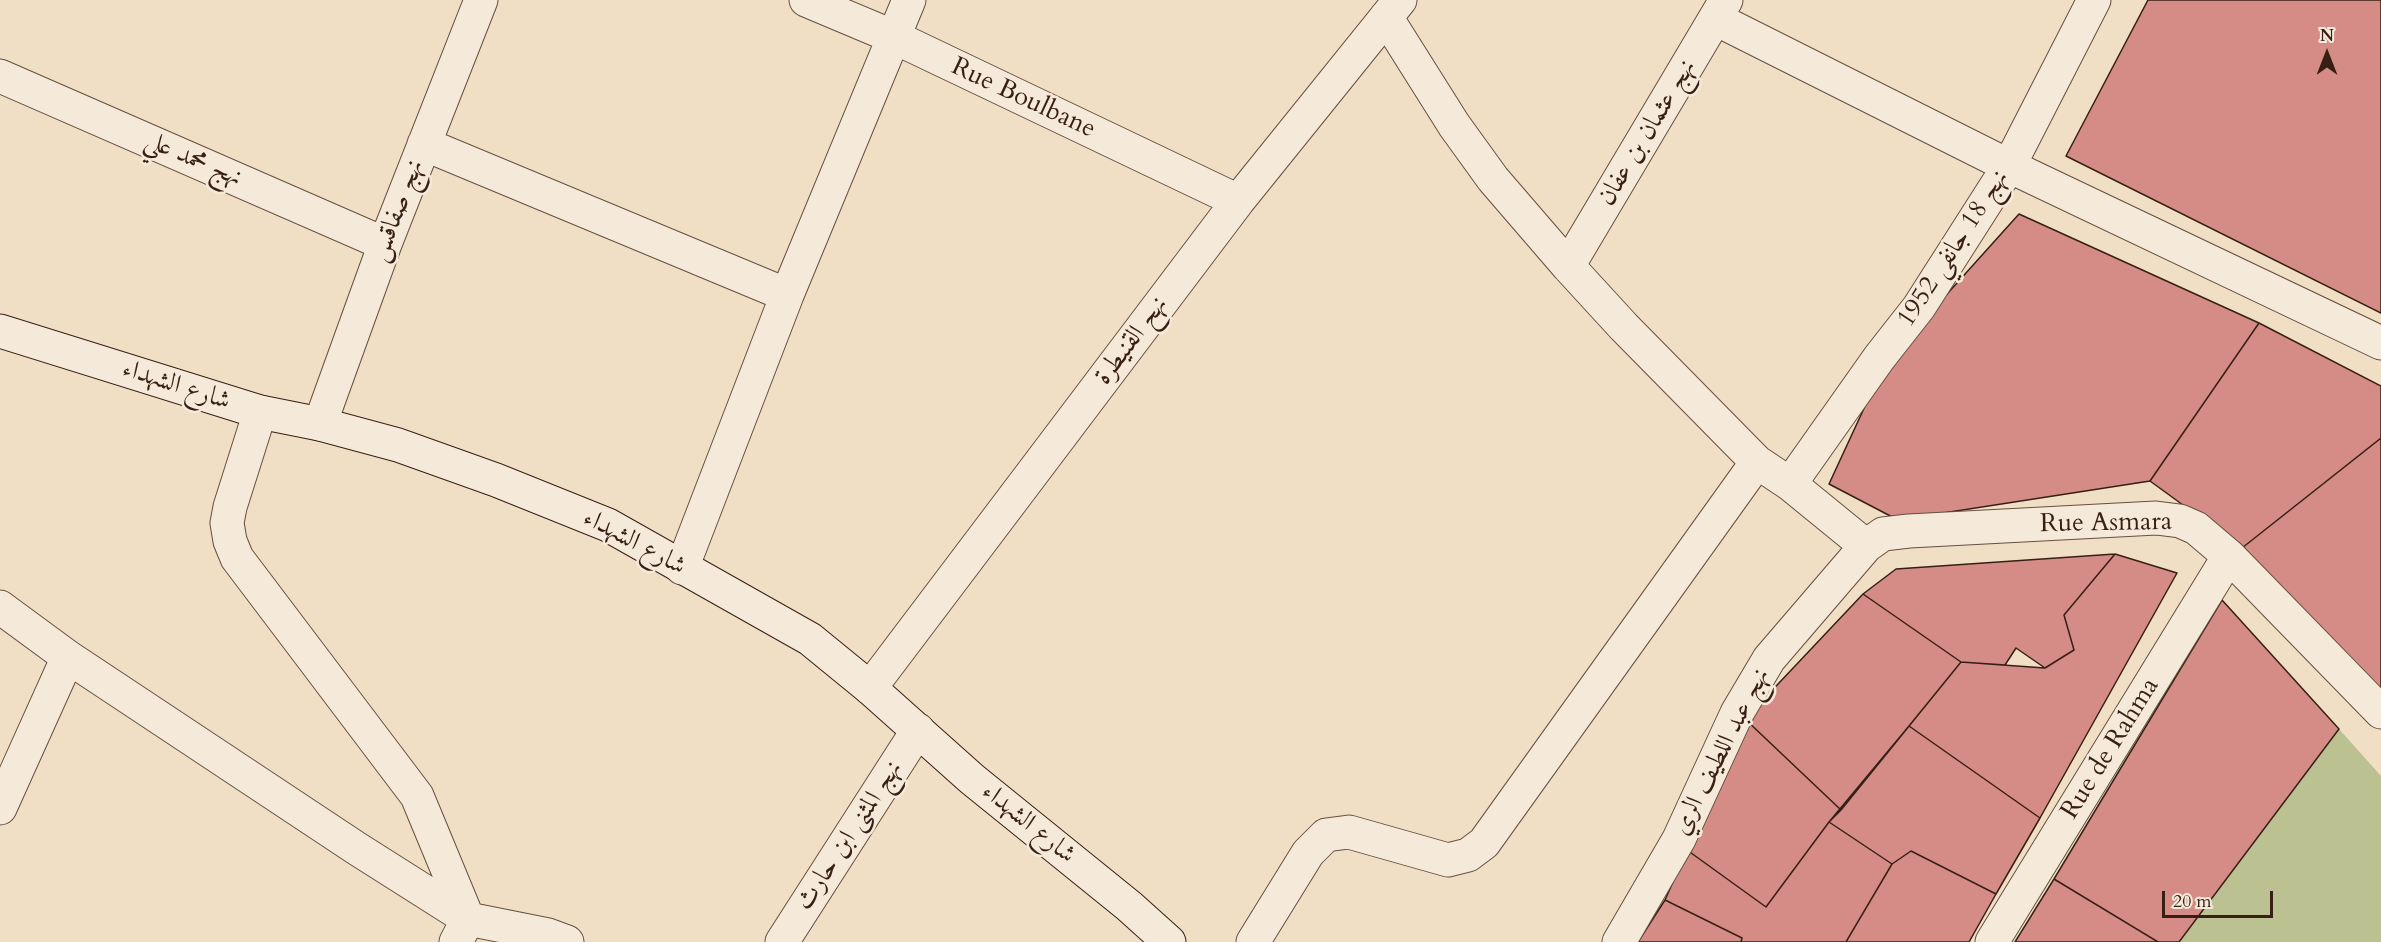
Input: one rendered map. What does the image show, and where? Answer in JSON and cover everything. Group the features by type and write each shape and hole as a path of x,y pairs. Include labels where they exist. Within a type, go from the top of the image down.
{"street":[{"name":"نهج صفاقس","path":"320,424 385,243 481,0"},
{"name":"Rue Boulbane","path":"806,0 894,37 1238,201"},
{"path":"682,568 787,295 909,0"},
{"name":"نهج 18 جانفي 1952","path":"1790,484 1879,358 1919,307 2009,166 2094,0"},
{"path":"1393,8 1454,125 1493,179 1568,266 1624,327 1757,462 1790,484 1866,546"},
{"name":"نهح القنيطرة","path":"870,688 1238,201 1393,8"},
{"path":"1721,10 2009,166 2381,343"},
{"name":"نهج عثمان بن عفان","path":"1568,266 1721,10"},
{"name":"نهج محمد علي","path":"0,76 385,243"},
{"path":"424,144 787,295"},
{"name":"شارع الشهداء","path":"0,332 260,412 320,424 398,445 496,480 608,525 810,639 870,688 972,779 1129,906 1169,942"},
{"path":"260,412 230,507 228,523 230,541 237,558 417,796 462,931"},
{"path":"1252,942 1308,853 1326,835 1349,832 1448,860 1468,855 1484,843 1757,462"},
{"name":"Rue Asmara","path":"1866,546 1883,534 1909,531 2156,518 2180,521 2196,528 2229,556 2381,712"},
{"name":"نهج عبد اللطيف الري","path":"1619,942 1679,839 1737,713 1763,668 1866,546"},
{"name":"Rue de Rahma","path":"1992,942 2229,556"},
{"path":"0,607 68,657 356,848 462,931 548,935 567,942"},
{"path":"0,808 68,657"},
{"name":"نهج المثنى ابن حارث","path":"782,942 918,730"}],"green space":[{"path":"2339,729 2381,776 2381,942 2179,942"}],"building":[{"path":"2148,0 2381,0 2381,313 2066,156"},
{"path":"2019,214 2259,323 2150,481 1898,520 1829,484 1885,363"},
{"path":"2259,323 2381,386 2381,438 2242,548 2150,481"},
{"path":"2381,438 2381,696 2242,548"},
{"path":"2115,554 2177,573 2040,818 1909,726 1961,662 2045,668 2074,650 2064,615"},
{"path":"2115,554 2064,615 2074,650 2045,668 2016,648 2005,665 1961,662 1863,594 1896,569"},
{"path":"1863,594 1961,662 1841,810 1745,719"},
{"path":"2222,600 2339,729 2179,942 2158,942 2054,879"},
{"path":"1745,719 1841,810 1829,822 1766,907 1687,850"},
{"path":"1909,726 2040,818 1996,894 1911,851 1892,864 1829,822"},
{"path":"1829,822 1892,864 1846,942 1741,942 1742,938 1665,900 1687,850 1766,907"},
{"path":"1911,851 1996,894 1969,942 1846,942 1892,864"},
{"path":"2054,879 2158,942 2015,942"},
{"path":"1665,900 1742,938 1741,942 1638,942"}]}
